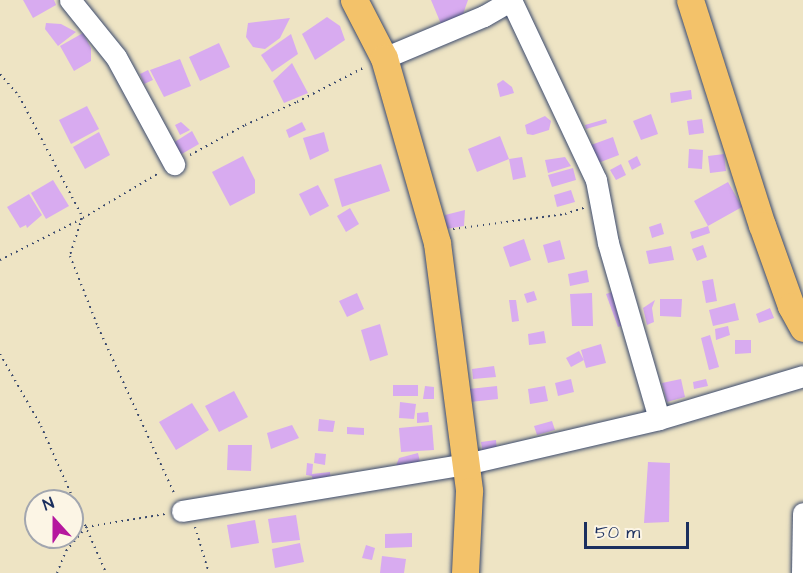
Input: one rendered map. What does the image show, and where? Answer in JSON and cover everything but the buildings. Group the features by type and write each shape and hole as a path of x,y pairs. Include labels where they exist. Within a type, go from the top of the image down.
{"main road":[{"path":"354,0 384,58 434,231 469,490 465,573"},
{"path":"690,0 762,225 791,306 803,328"}],"street":[{"path":"70,0 116,57 174,164"},
{"path":"384,58 484,16 511,0 597,180 608,243 659,419"},
{"path":"182,511 465,464 659,419 803,376"},
{"path":"802,573 803,513"}],"path":[{"path":"434,231 565,214 601,202"},
{"path":"0,260 83,218 70,256 98,327 182,511 196,527 209,573"},
{"path":"0,354 41,426 106,573"},
{"path":"57,573 66,551 86,527 182,511"}]}
